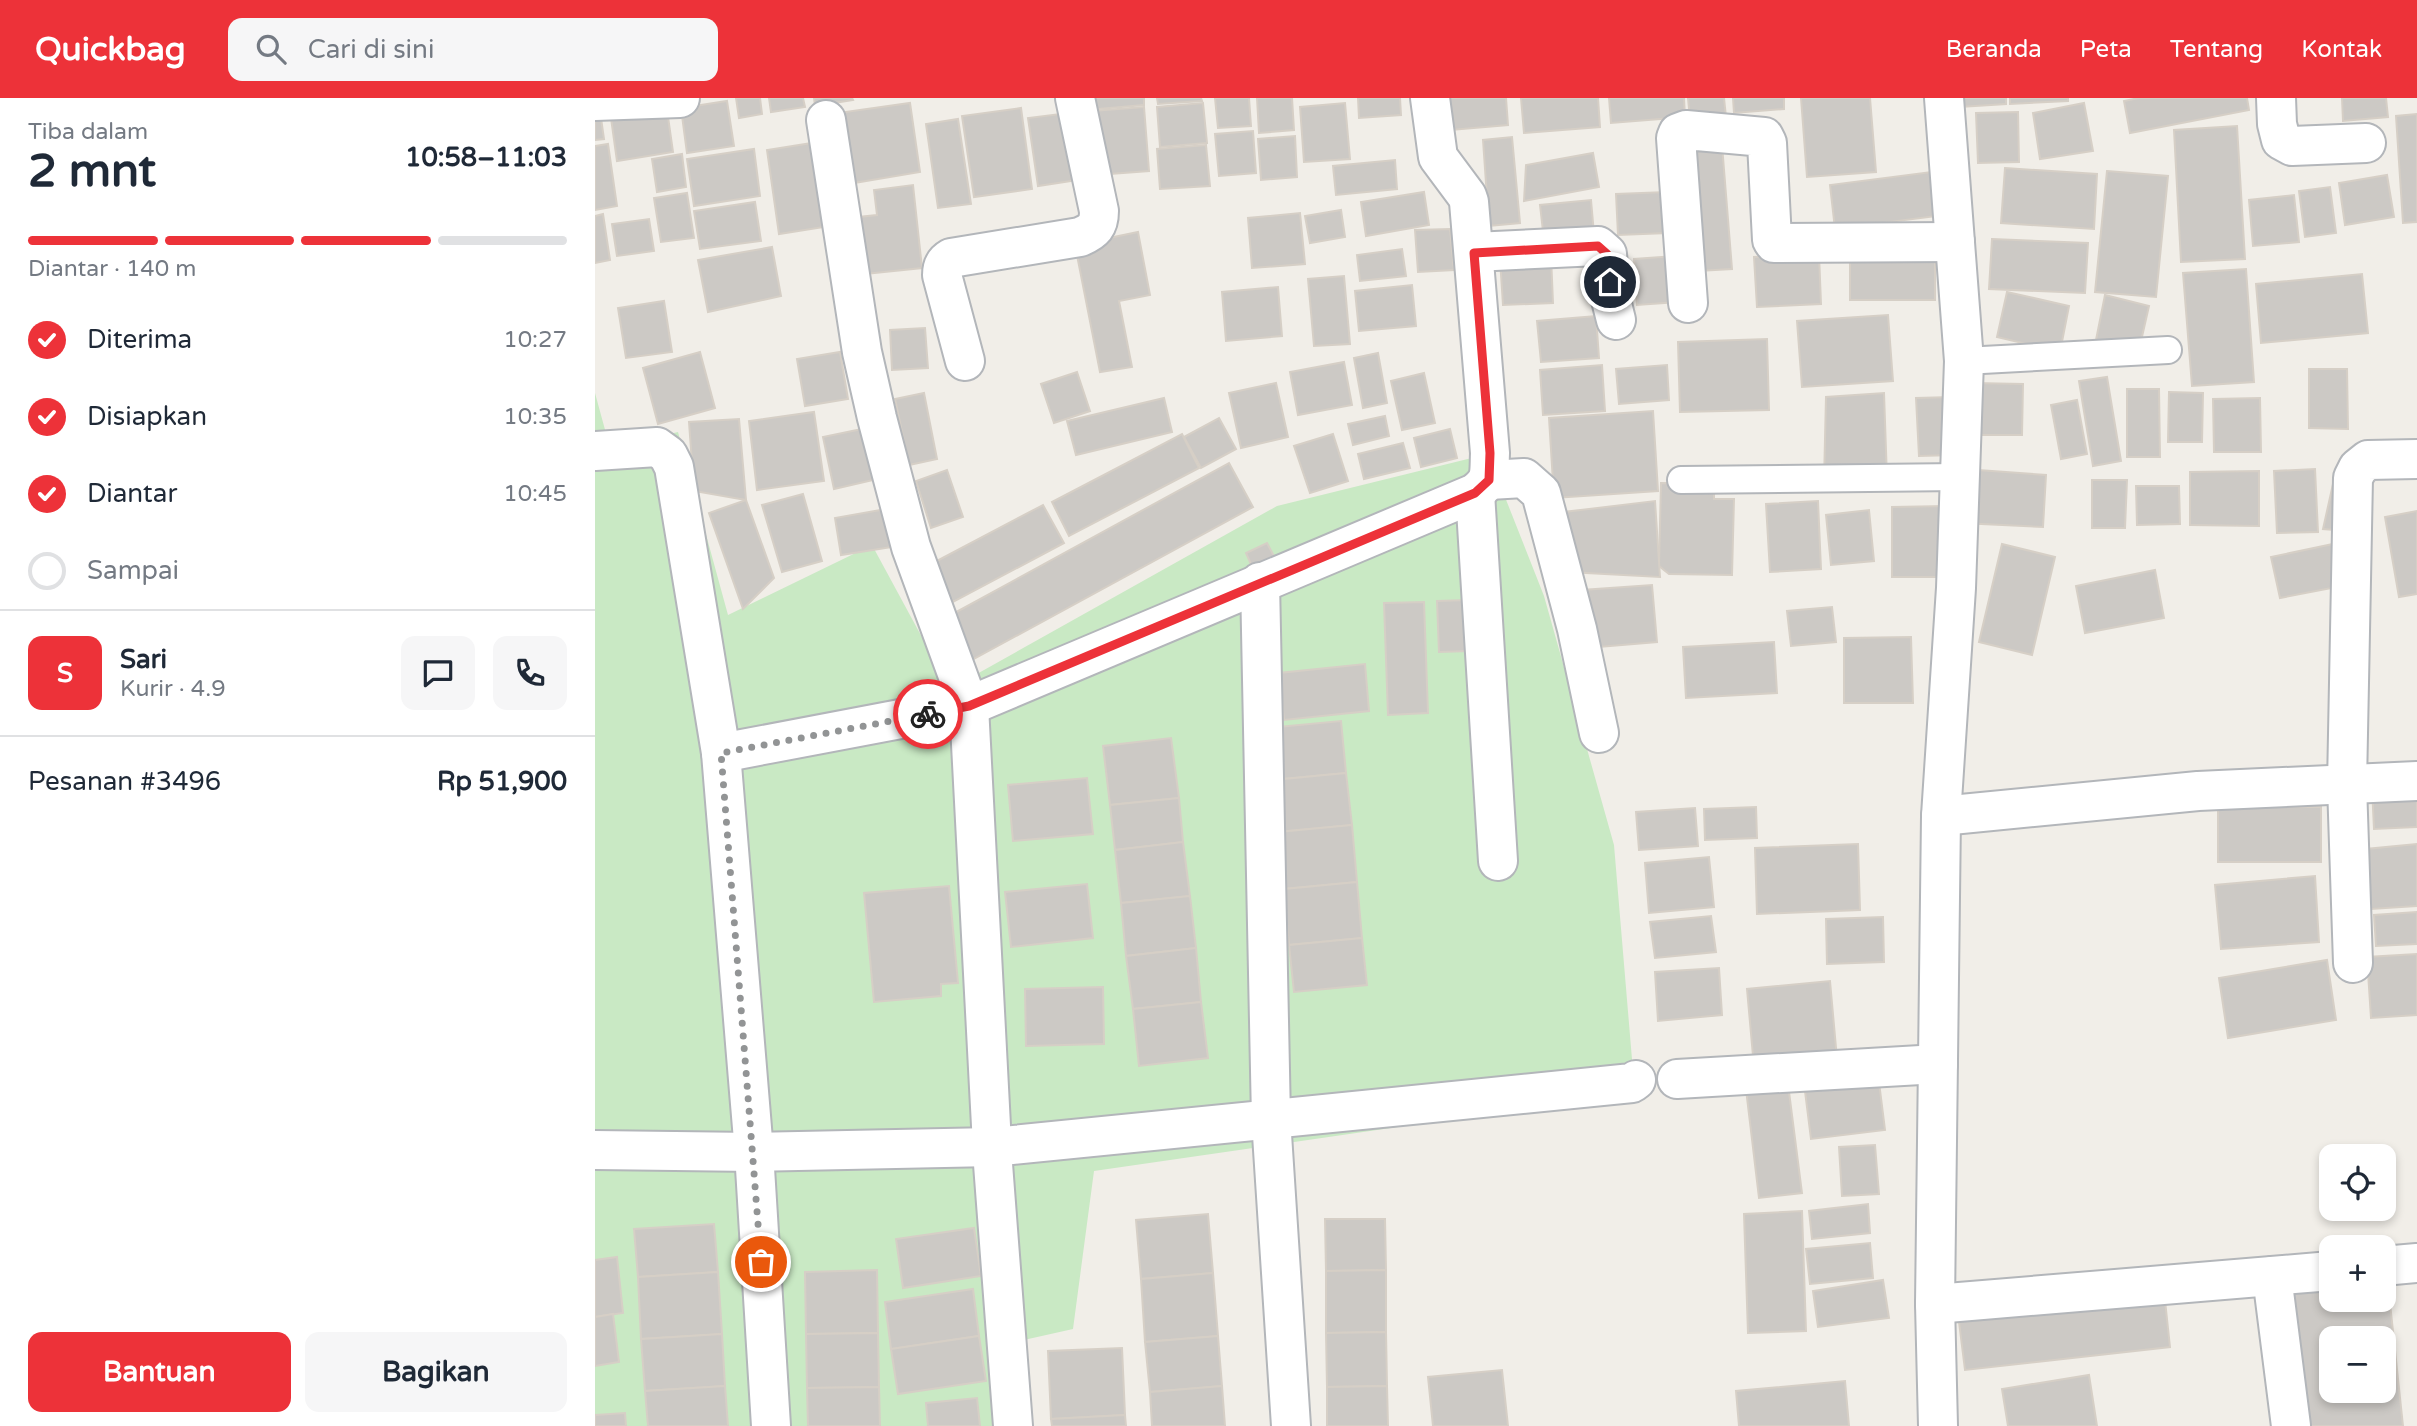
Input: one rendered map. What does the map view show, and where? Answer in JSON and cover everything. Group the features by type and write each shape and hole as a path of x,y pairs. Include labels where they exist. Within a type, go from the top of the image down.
{"street":[{"path":"595,100 680,98"},
{"path":"965,362 942,275 942,267 946,261 1080,236 1091,232 1099,223 1099,211 1075,98"},
{"path":"1430,98 1438,157 1467,195 1474,253 1490,453 1482,486 1498,861"},
{"path":"1938,1426 1935,1304 1941,816 1956,588 1965,361 1944,98"},
{"path":"2276,98 2280,141 2292,146 2366,143"},
{"path":"826,120 862,352 877,418 911,547 969,706 993,1147 1013,1426"},
{"path":"1688,303 1676,138 1678,133 1686,130 1764,137 1774,243 1955,242"},
{"path":"1474,253 1598,246 1607,254 1611,300 1616,320"},
{"path":"595,451 656,447 668,455 674,467 721,753 754,1152 771,1426"},
{"path":"2353,963 2347,785 2353,478 2358,468 2368,460 2417,458"},
{"path":"721,753 969,706 1482,486 1524,478 1541,493 1577,629 1599,733"},
{"path":"1260,582 1271,1119 1291,1426"},
{"path":"1941,816 2198,791 2417,781"},
{"path":"1677,1079 1938,1065"},
{"path":"595,1150 754,1152 993,1147 1632,1083 1636,1080"},
{"path":"2396,1265 2417,1263"},
{"path":"1935,1304 2319,1271"},
{"path":"2272,1276 2291,1426"}],"lane":[{"path":"1965,361 2168,350"},
{"path":"1681,480 1960,477"}],"green space":[{"path":"595,393 610,448 678,432 728,615 872,545 950,689 1277,506 1488,454 1544,596 1614,845 1634,1083 1508,1111 1094,1171 1073,1329 1011,1343 1016,1426 595,1426"}],"building":[{"path":"736,98 760,98 762,114 739,118"},
{"path":"769,98 803,98 805,107 771,112"},
{"path":"814,98 852,98 853,100 815,106"},
{"path":"1086,98 1144,98 1144,105 1087,110"},
{"path":"1157,98 1201,98 1202,101 1158,104"},
{"path":"1215,98 1249,98 1251,126 1218,128"},
{"path":"1257,98 1292,98 1294,130 1259,133"},
{"path":"1358,98 1400,98 1401,115 1359,118"},
{"path":"1449,98 1506,98 1508,125 1451,130"},
{"path":"1521,98 1598,98 1600,127 1524,133"},
{"path":"1609,98 1684,98 1685,117 1611,123"},
{"path":"1688,98 1724,98 1726,117 1690,119"},
{"path":"1733,98 1784,98 1784,109 1734,113"},
{"path":"1801,98 1870,98 1876,172 1807,177"},
{"path":"1960,98 2006,98 2006,104 1960,107"},
{"path":"2010,98 2068,98 2068,101 2010,104"},
{"path":"2139,98 2247,98 2249,110 2130,133 2124,101"},
{"path":"2342,98 2386,98 2388,117 2343,121"},
{"path":"727,101 734,146 687,153 681,108"},
{"path":"910,103 920,172 848,184 838,113"},
{"path":"1203,103 1207,143 1160,147 1157,107"},
{"path":"1345,103 1350,159 1304,162 1300,107"},
{"path":"2084,103 2093,151 2040,159 2033,113"},
{"path":"599,104 604,139 595,140 595,105"},
{"path":"1144,107 1149,171 1097,175 1092,111"},
{"path":"1021,108 1032,189 974,197 962,116"},
{"path":"667,110 673,152 617,161 611,118"},
{"path":"2018,112 2019,162 1978,163 1976,113"},
{"path":"1068,113 1078,180 1038,186 1028,118"},
{"path":"2417,114 2417,222 2403,223 2396,116"},
{"path":"958,119 971,204 938,208 926,124"},
{"path":"2237,126 2245,259 2181,262 2174,130"},
{"path":"1253,131 1256,173 1219,176 1215,134"},
{"path":"1295,136 1297,177 1261,180 1258,139"},
{"path":"1512,137 1520,223 1489,226 1483,140"},
{"path":"812,143 824,227 779,234 767,150"},
{"path":"608,144 617,206 595,210 595,146"},
{"path":"1206,145 1210,186 1160,189 1157,149"},
{"path":"1722,145 1732,269 1698,271 1689,147"},
{"path":"754,149 760,196 694,206 687,159"},
{"path":"1593,153 1599,187 1524,201 1526,165"},
{"path":"682,154 686,187 657,192 652,159"},
{"path":"1395,160 1397,189 1336,195 1333,166"},
{"path":"2005,168 2097,174 2094,229 2001,223"},
{"path":"2107,171 2168,176 2156,297 2095,292"},
{"path":"1931,172 1937,216 1835,229 1830,185"},
{"path":"2387,175 2394,217 2345,225 2339,183"},
{"path":"913,185 922,268 856,275 849,218 877,215 874,190"},
{"path":"2330,187 2336,233 2305,237 2299,191"},
{"path":"1424,192 1429,225 1366,236 1361,202"},
{"path":"1667,192 1668,233 1618,235 1616,194"},
{"path":"687,193 694,238 661,242 654,198"},
{"path":"2294,195 2299,242 2253,246 2249,200"},
{"path":"1591,200 1594,234 1544,240 1540,205"},
{"path":"755,202 761,241 700,249 694,211"},
{"path":"1341,210 1345,237 1310,243 1305,216"},
{"path":"1300,213 1305,264 1252,268 1248,218"},
{"path":"603,214 610,260 595,263 595,216"},
{"path":"649,219 654,251 617,256 612,224"},
{"path":"1450,229 1454,270 1418,272 1415,230"},
{"path":"1138,232 1150,295 1119,301 1132,367 1100,372 1075,245"},
{"path":"1992,239 2088,243 2085,293 1989,289"},
{"path":"772,247 781,296 708,312 698,260"},
{"path":"1402,249 1406,276 1360,281 1357,255"},
{"path":"1819,254 1821,304 1757,307 1754,257"},
{"path":"1551,256 1553,303 1503,305 1500,259"},
{"path":"1675,256 1678,302 1637,305 1634,259"},
{"path":"1850,258 1935,259 1935,300 1850,300"},
{"path":"2246,269 2254,382 2192,386 2183,273"},
{"path":"2362,274 2368,333 2261,343 2256,284"},
{"path":"1344,276 1350,344 1314,346 1308,279"},
{"path":"1412,285 1416,326 1359,331 1355,291"},
{"path":"1278,287 1282,336 1226,341 1222,292"},
{"path":"2007,292 2069,306 2060,352 1997,337"},
{"path":"2105,295 2149,306 2139,350 2096,340"},
{"path":"664,301 672,352 626,358 618,308"},
{"path":"1888,315 1893,381 1802,387 1797,321"},
{"path":"1596,316 1599,358 1541,362 1537,321"},
{"path":"925,328 928,368 892,370 890,330"},
{"path":"1767,339 1769,410 1680,412 1678,342"},
{"path":"700,352 715,408 658,424 643,368"},
{"path":"840,352 848,399 805,406 797,359"},
{"path":"1378,353 1387,403 1363,408 1354,358"},
{"path":"1344,362 1352,405 1298,415 1290,372"},
{"path":"1602,365 1605,411 1543,415 1540,370"},
{"path":"1667,365 1669,400 1619,404 1616,369"},
{"path":"2309,369 2347,369 2348,429 2309,428"},
{"path":"1077,372 1090,411 1054,423 1041,384"},
{"path":"1424,373 1435,423 1402,430 1391,381"},
{"path":"2107,377 2121,461 2093,466 2079,381"},
{"path":"1276,383 1288,437 1241,448 1229,393"},
{"path":"1973,383 2023,384 2022,435 1972,435"},
{"path":"2127,389 2159,389 2160,457 2127,457"},
{"path":"2169,392 2203,393 2202,442 2168,442"},
{"path":"924,393 937,459 909,465 895,399"},
{"path":"1884,393 1887,479 1824,481 1826,397"},
{"path":"1952,397 1955,455 1919,456 1916,398"},
{"path":"1164,398 1172,432 1076,455 1067,421"},
{"path":"2260,398 2261,452 2214,452 2213,399"},
{"path":"2077,400 2087,454 2061,459 2051,405"},
{"path":"1653,411 1658,491 1554,498 1549,418"},
{"path":"814,412 824,481 757,490 749,421"},
{"path":"1385,416 1389,436 1353,445 1348,424"},
{"path":"1219,418 1236,449 1201,468 1184,437"},
{"path":"739,419 746,500 694,491 689,422"},
{"path":"862,429 873,480 834,489 823,437"},
{"path":"1450,429 1457,458 1421,467 1414,438"},
{"path":"1182,434 1199,468 1069,536 1052,502"},
{"path":"1333,434 1348,481 1310,493 1294,446"},
{"path":"1403,443 1410,468 1364,479 1358,454"},
{"path":"1229,463 1253,507 972,660 949,616"},
{"path":"1964,469 2046,475 2043,527 1961,523"},
{"path":"2315,469 2318,532 2277,533 2274,471"},
{"path":"947,470 963,517 931,528 916,481"},
{"path":"2259,471 2259,526 2190,525 2190,472"},
{"path":"2335,475 2334,530 2323,529"},
{"path":"2092,480 2127,480 2125,528 2092,528"},
{"path":"1661,483 1714,484 1714,499 1734,499 1732,575 1669,574 1659,566"},
{"path":"2136,486 2179,486 2180,524 2137,525"},
{"path":"803,494 822,561 782,572 762,505"},
{"path":"746,500 774,578 743,609 709,513"},
{"path":"1655,501 1660,577 1568,572 1564,512"},
{"path":"1818,501 1821,569 1770,572 1766,504"},
{"path":"1043,505 1064,543 953,602 933,563"},
{"path":"1946,506 1947,577 1892,577 1892,507"},
{"path":"886,509 892,547 841,555 835,518"},
{"path":"1869,510 1874,561 1831,565 1826,515"},
{"path":"2417,511 2417,594 2399,597 2385,517"},
{"path":"1267,543 1275,558 1253,569 1246,553"},
{"path":"2002,544 2055,557 2032,655 1979,642"},
{"path":"2333,544 2342,586 2280,598 2271,557"},
{"path":"2155,570 2164,618 2085,633 2076,586"},
{"path":"1652,585 1657,642 1587,648 1582,590"},
{"path":"1468,600 1470,651 1439,652 1437,601"},
{"path":"1424,602 1428,713 1388,715 1384,603"},
{"path":"1832,607 1836,642 1791,646 1787,611"},
{"path":"1911,637 1913,703 1844,703 1844,638"},
{"path":"1774,642 1777,693 1686,698 1683,647"},
{"path":"1365,664 1369,711 1284,720 1279,673"},
{"path":"1341,721 1346,773 1273,780 1268,728"},
{"path":"1171,738 1179,798 1110,805 1103,746"},
{"path":"1346,773 1352,825 1278,832 1273,780"},
{"path":"1087,778 1093,834 1013,841 1008,785"},
{"path":"2417,785 2417,827 2374,829 2372,787"},
{"path":"1179,798 1183,842 1115,850 1110,805"},
{"path":"1756,807 1757,838 1705,840 1704,809"},
{"path":"2218,807 2321,807 2321,862 2218,862"},
{"path":"1695,808 1698,846 1639,850 1636,812"},
{"path":"1352,825 1357,882 1284,889 1278,832"},
{"path":"1183,842 1190,896 1121,903 1115,850"},
{"path":"1858,844 1860,910 1757,914 1755,848"},
{"path":"2417,844 2417,906 2371,909 2366,849"},
{"path":"1709,857 1714,907 1649,913 1645,863"},
{"path":"2315,876 2319,942 2221,949 2215,885"},
{"path":"1357,882 1362,938 1289,945 1284,889"},
{"path":"1087,884 1093,938 1011,947 1005,892"},
{"path":"949,886 958,983 941,984 941,996 874,1002 864,893"},
{"path":"1190,896 1196,948 1126,956 1121,903"},
{"path":"2417,912 2417,944 2376,946 2374,915"},
{"path":"1711,916 1716,952 1655,958 1650,922"},
{"path":"1883,917 1884,962 1827,964 1826,919"},
{"path":"1362,938 1367,985 1294,992 1289,945"},
{"path":"1196,948 1201,1002 1133,1009 1126,956"},
{"path":"2417,954 2417,1015 2371,1018 2367,957"},
{"path":"2327,960 2336,1020 2228,1038 2219,978"},
{"path":"1719,968 1722,1015 1658,1021 1655,972"},
{"path":"1830,981 1837,1059 1754,1067 1747,989"},
{"path":"1103,987 1104,1044 1026,1046 1025,989"},
{"path":"1201,1002 1208,1058 1139,1066 1133,1009"},
{"path":"1878,1074 1885,1130 1811,1139 1804,1083"},
{"path":"1788,1084 1802,1193 1759,1198 1746,1089"},
{"path":"1875,1145 1879,1194 1842,1196 1839,1147"},
{"path":"1868,1204 1870,1233 1812,1239 1809,1211"},
{"path":"1802,1211 1806,1331 1748,1333 1744,1214"},
{"path":"1208,1214 1213,1273 1141,1279 1136,1220"},
{"path":"1325,1219 1385,1219 1386,1270 1326,1271"},
{"path":"714,1224 718,1272 638,1277 634,1229"},
{"path":"974,1228 981,1276 903,1288 896,1239"},
{"path":"1870,1243 1873,1278 1810,1284 1806,1249"},
{"path":"617,1257 623,1313 595,1317 595,1260"},
{"path":"877,1270 878,1333 806,1334 805,1272"},
{"path":"1386,1270 1386,1332 1326,1333 1326,1271"},
{"path":"718,1272 722,1334 641,1339 638,1277"},
{"path":"1213,1273 1218,1336 1145,1342 1141,1279"},
{"path":"1883,1280 1889,1318 1818,1327 1813,1291"},
{"path":"973,1289 979,1336 891,1349 885,1302"},
{"path":"2164,1291 2170,1347 1965,1370 1958,1314"},
{"path":"2319,1291 2319,1312 2391,1312 2392,1326 2319,1326 2319,1403 2396,1403 2396,1360 2403,1426 2301,1426 2288,1294"},
{"path":"613,1314 619,1362 595,1366 595,1317"},
{"path":"1386,1332 1387,1386 1327,1387 1326,1333"},
{"path":"878,1333 879,1387 807,1388 806,1334"},
{"path":"722,1334 725,1386 645,1391 641,1339"},
{"path":"979,1336 986,1381 898,1394 891,1349"},
{"path":"1218,1336 1222,1386 1150,1392 1145,1342"},
{"path":"1122,1348 1125,1415 1051,1419 1048,1351"},
{"path":"1502,1370 1508,1426 1433,1426 1428,1377"},
{"path":"2089,1375 2097,1426 2008,1426 2002,1389"},
{"path":"1845,1381 1849,1426 1739,1426 1736,1391"},
{"path":"725,1386 728,1426 648,1426 645,1391"},
{"path":"1222,1386 1225,1426 1152,1426 1150,1392"},
{"path":"1387,1386 1388,1426 1327,1426 1327,1387"},
{"path":"879,1387 880,1426 808,1426 807,1388"},
{"path":"977,1398 980,1426 928,1426 926,1403"},
{"path":"625,1413 626,1426 595,1426 595,1415"},
{"path":"1125,1415 1126,1426 1052,1426 1051,1419"}],"way so far":[{"path":"761,1262 721,753 928,714"}],"route":[{"path":"928,714 969,706 1475,493 1489,480 1490,453 1474,253 1598,246 1607,254 1610,282"}]}
